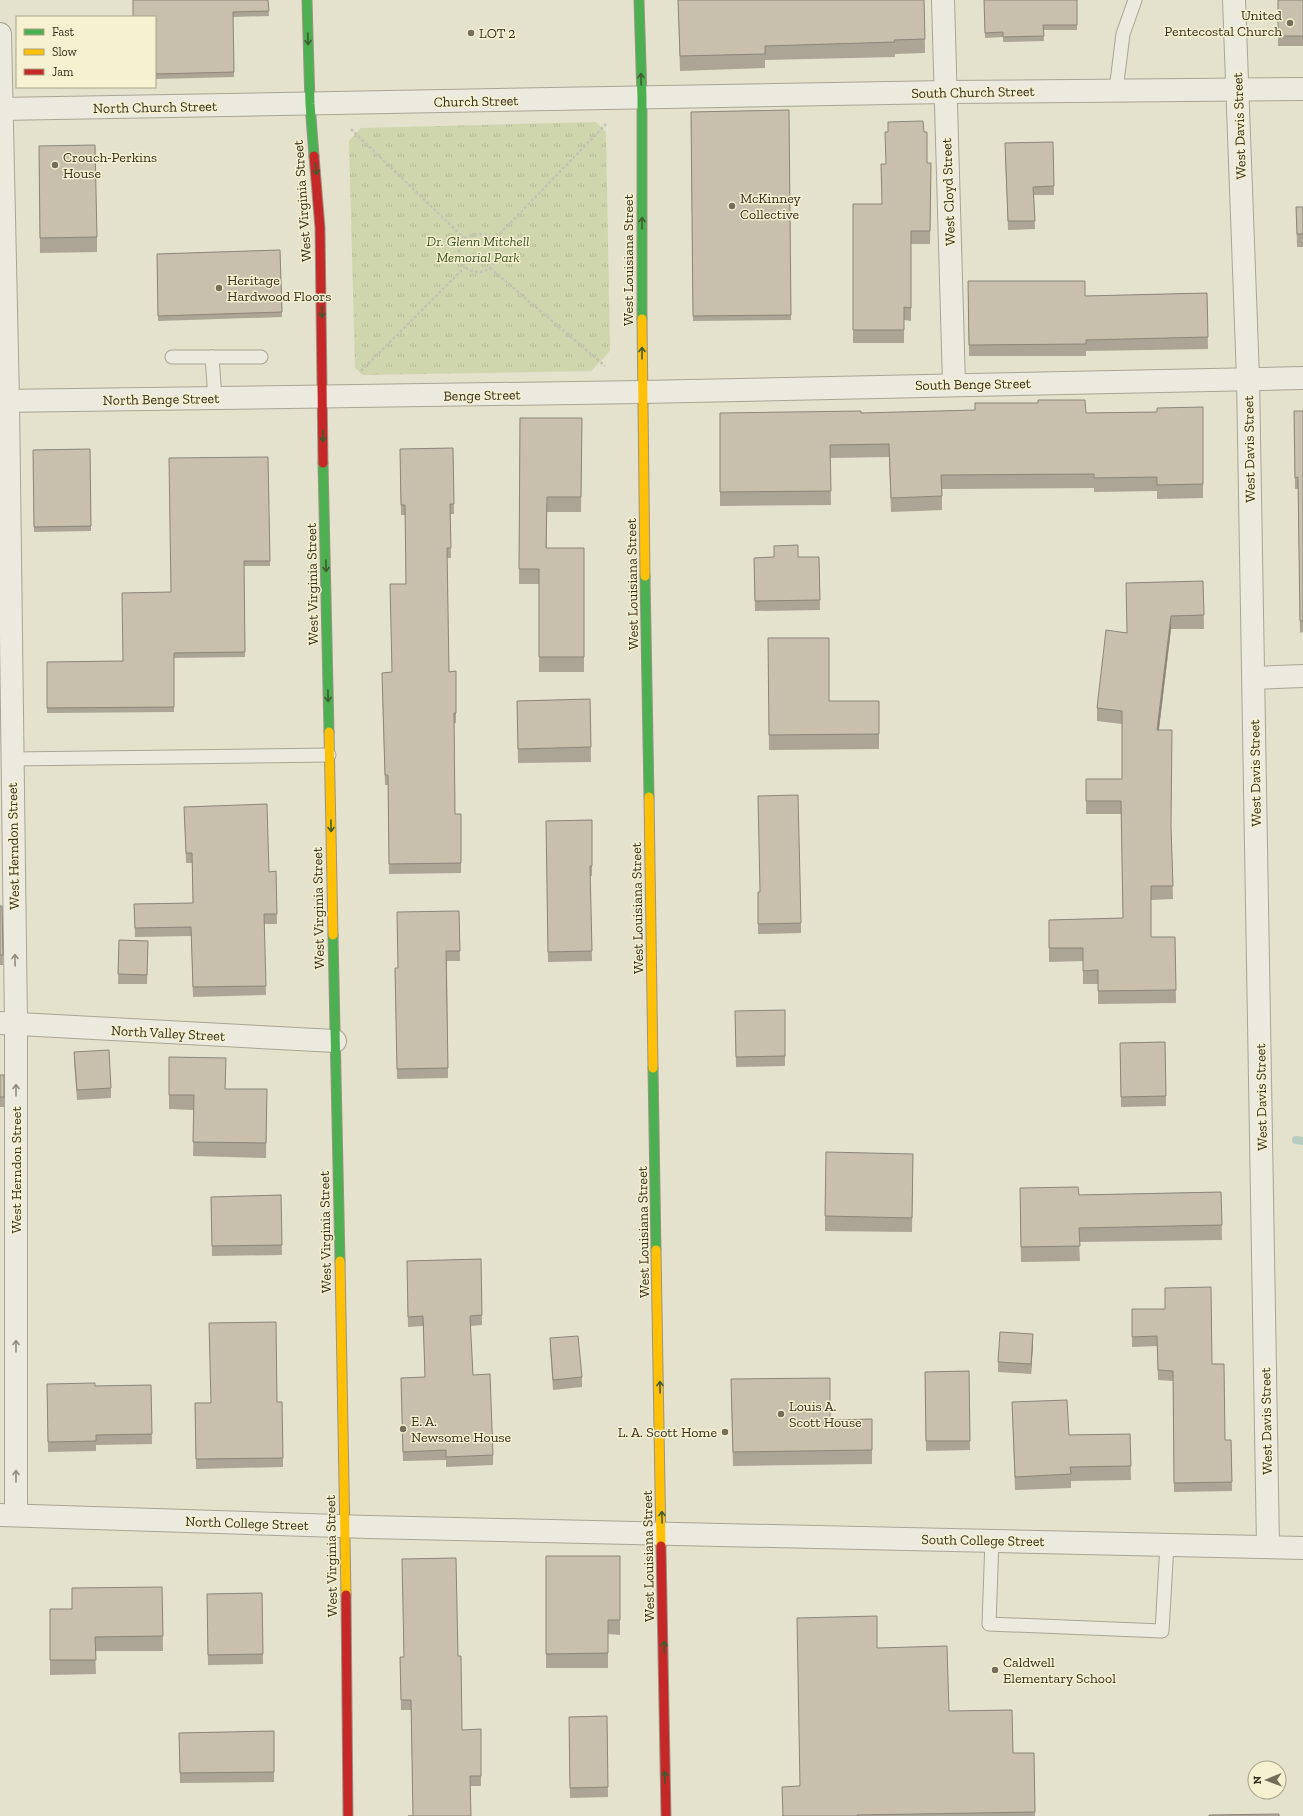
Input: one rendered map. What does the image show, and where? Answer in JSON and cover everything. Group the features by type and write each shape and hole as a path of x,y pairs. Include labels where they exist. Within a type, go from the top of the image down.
{"main road":[{"name":"West Virginia Street","path":"307,0 310,104 320,228 322,397 345,1526 348,1816"},
{"name":"West Louisiana Street","path":"638,0 642,98 642,392 666,1816"}],"street":[{"name":"West Cloyd Street","path":"943,0 954,384"},
{"name":"West Davis Street","path":"1234,0 1248,378 1268,1547"},
{"name":"West Herndon Street","path":"0,34 4,401 12,759 8,1024 8,1515"},
{"name":"South Church Street","path":"642,98 946,92 1303,89"},
{"name":"Church Street","path":"310,104 642,98"},
{"name":"North Church Street","path":"1,109 310,104"},
{"name":"South Benge Street","path":"642,392 954,384 1303,378"},
{"name":"Benge Street","path":"322,397 642,392"},
{"name":"North Benge Street","path":"4,401 322,397"},
{"path":"1254,678 1303,676"},
{"name":"North Valley Street","path":"8,1024 335,1041"},
{"name":"North College Street","path":"8,1515 345,1526 662,1533"},
{"name":"South College Street","path":"662,1533 1303,1548"}],"lane":[{"path":"1116,90 1123,34 1135,0"},
{"path":"172,357 261,357"},
{"path":"212,357 215,398"},
{"path":"12,759 329,755"},
{"path":"992,1540 989,1624 1162,1631 1167,1544"}],"path":[{"path":"493,241 610,119"},
{"path":"351,129 465,239"},
{"path":"476,234 482,234 493,241 497,252 494,264 490,268 480,272 469,270 465,267 459,256 459,250 465,239 476,234"},
{"path":"357,374 465,267"},
{"path":"490,268 607,368"}],"green space":[{"name":"Dr. Glenn Mitchell Memorial Park","path":"596,122 606,132 610,351 591,371 363,375 355,368 349,141 361,128"}],"building":[{"path":"133,0 268,0 269,11 233,12 234,72 156,74 156,16 133,16"},
{"path":"678,0 924,0 925,39 894,40 895,42 765,46 765,54 680,56"},
{"path":"984,0 1077,0 1077,25 1043,25 1044,36 1003,37 1003,32 985,33"},
{"name":"United Pentecostal Church","path":"1278,0 1303,0 1303,36 1278,36"},
{"path":"789,110 791,315 693,316 691,112"},
{"path":"923,121 924,132 927,132 927,163 931,163 930,231 911,231 911,308 904,307 904,330 853,330 853,204 882,204 881,164 886,164 885,132 888,132 888,122"},
{"path":"1053,142 1054,186 1033,187 1035,221 1008,221 1005,143"},
{"path":"95,145 97,237 40,238 39,146"},
{"path":"1296,207 1303,207 1303,234 1297,234"},
{"name":"Heritage Hardwood Floors","path":"280,250 282,312 158,316 157,254"},
{"path":"968,281 1085,281 1085,296 1207,293 1208,337 1086,340 1086,344 969,345"},
{"path":"1038,400 1085,400 1086,413 1157,412 1157,408 1203,407 1203,484 1157,485 1157,477 1094,478 1094,474 941,475 942,496 891,498 889,444 830,445 831,491 720,492 720,413 861,411 861,413 975,410 975,403 1038,403"},
{"path":"1294,411 1303,411 1303,621 1300,621 1298,477 1295,478"},
{"path":"520,418 582,418 581,497 547,497 546,548 584,548 584,657 539,657 539,569 519,569"},
{"path":"453,448 454,504 450,504 451,548 447,548 449,672 456,671 456,713 454,713 455,814 461,814 461,863 389,864 388,775 385,775 382,673 392,672 390,584 406,584 405,505 401,505 400,449"},
{"path":"90,449 91,526 34,527 33,450"},
{"path":"268,457 270,561 244,561 245,652 174,653 174,707 47,708 47,662 123,661 122,593 171,592 169,458"},
{"path":"798,545 798,557 819,557 820,600 755,601 754,558 774,557 774,546"},
{"path":"1203,581 1204,615 1171,616 1157,730 1172,730 1171,827 1173,886 1151,886 1151,937 1175,937 1176,990 1098,991 1098,970 1083,971 1083,948 1049,948 1049,920 1123,918 1121,801 1086,801 1086,779 1122,779 1122,711 1097,708 1106,630 1127,633 1126,583"},
{"path":"768,638 829,638 829,701 879,701 879,734 769,735"},
{"path":"590,699 591,747 518,749 517,701"},
{"path":"798,795 801,923 758,924 758,892 760,892 758,796"},
{"path":"267,804 269,872 276,871 277,914 264,914 266,986 193,987 191,927 135,928 134,904 193,903 192,853 186,853 184,807"},
{"path":"592,820 592,866 590,866 592,951 548,952 546,821"},
{"path":"0,906 2,906 3,955 0,955"},
{"path":"459,911 460,951 446,951 448,1068 397,1069 395,968 398,968 397,912"},
{"path":"119,940 148,941 147,975 118,974"},
{"path":"785,1010 785,1056 736,1057 735,1011"},
{"path":"1165,1042 1166,1096 1121,1097 1120,1043"},
{"path":"109,1050 111,1088 77,1090 74,1052"},
{"path":"169,1057 226,1058 225,1089 267,1089 266,1143 193,1142 194,1095 169,1095"},
{"path":"0,1075 4,1075 4,1097 0,1097"},
{"path":"826,1152 913,1154 912,1218 825,1216"},
{"path":"1078,1187 1079,1195 1221,1192 1222,1225 1079,1228 1080,1246 1021,1247 1020,1188"},
{"path":"281,1195 282,1245 212,1246 211,1197"},
{"path":"481,1259 482,1315 470,1316 473,1375 490,1374 493,1455 446,1457 446,1450 403,1452 401,1378 425,1377 423,1316 408,1317 407,1261"},
{"path":"1211,1287 1212,1364 1224,1364 1225,1440 1231,1440 1232,1482 1174,1483 1173,1371 1158,1370 1157,1336 1132,1337 1132,1309 1165,1309 1165,1288"},
{"path":"276,1322 277,1402 282,1402 283,1458 196,1459 195,1403 211,1403 209,1323"},
{"path":"1000,1332 1033,1334 1031,1364 998,1362"},
{"path":"578,1336 582,1377 553,1380 550,1338"},
{"path":"969,1371 970,1441 926,1441 925,1372"},
{"name":"Louis A. Scott House","path":"830,1378 830,1420 872,1419 872,1450 733,1452 731,1379"},
{"path":"95,1383 95,1386 151,1385 152,1434 96,1435 96,1441 48,1442 47,1384"},
{"path":"1067,1400 1069,1435 1130,1434 1131,1466 1070,1467 1071,1474 1015,1477 1012,1402"},
{"path":"546,1556 620,1556 620,1620 608,1620 608,1653 546,1654"},
{"path":"456,1558 458,1656 461,1656 462,1730 481,1729 481,1776 470,1776 471,1816 413,1816 411,1700 401,1700 400,1657 404,1657 402,1559"},
{"path":"162,1587 163,1636 95,1637 96,1660 50,1660 50,1609 72,1609 72,1588"},
{"path":"262,1593 263,1654 208,1655 207,1594"},
{"path":"877,1616 877,1648 947,1646 949,1711 1012,1710 1013,1753 1034,1753 1035,1812 783,1816 782,1787 800,1786 797,1618"},
{"path":"607,1716 608,1787 570,1788 569,1717"},
{"path":"274,1731 274,1772 180,1773 179,1733"},
{"path":"1279,1814 1279,1816 1209,1816 1209,1815"}],"waterway":[{"path":"1296,1140 1303,1141"}],"traffic: fast":[{"path":"307,0 310,104 314,156"},
{"path":"639,0 642,98 642,319"},
{"path":"323,463 329,732"},
{"path":"645,576 649,797"},
{"path":"333,935 340,1261"},
{"path":"653,1068 656,1250"}],"traffic: slow":[{"path":"642,319 645,576"},
{"path":"329,732 333,935"},
{"path":"649,797 653,1068"},
{"path":"656,1250 661,1546"},
{"path":"340,1261 346,1595"}],"traffic: jam":[{"path":"314,156 320,228 323,463"},
{"path":"661,1546 666,1816"},
{"path":"346,1595 348,1816"}],"place":[{"name":"United Pentecostal Church","path":"1290,23"},
{"name":"LOT 2","path":"471,33"},
{"name":"Crouch-Perkins House","path":"55,165"},
{"name":"McKinney Collective","path":"732,206"},
{"name":"Heritage Hardwood Floors","path":"219,288"},
{"name":"Louis A. Scott House","path":"781,1414"},
{"name":"E. A. Newsome House","path":"403,1429"},
{"name":"L. A. Scott Home","path":"725,1432"},
{"name":"Caldwell Elementary School","path":"995,1670"}]}
